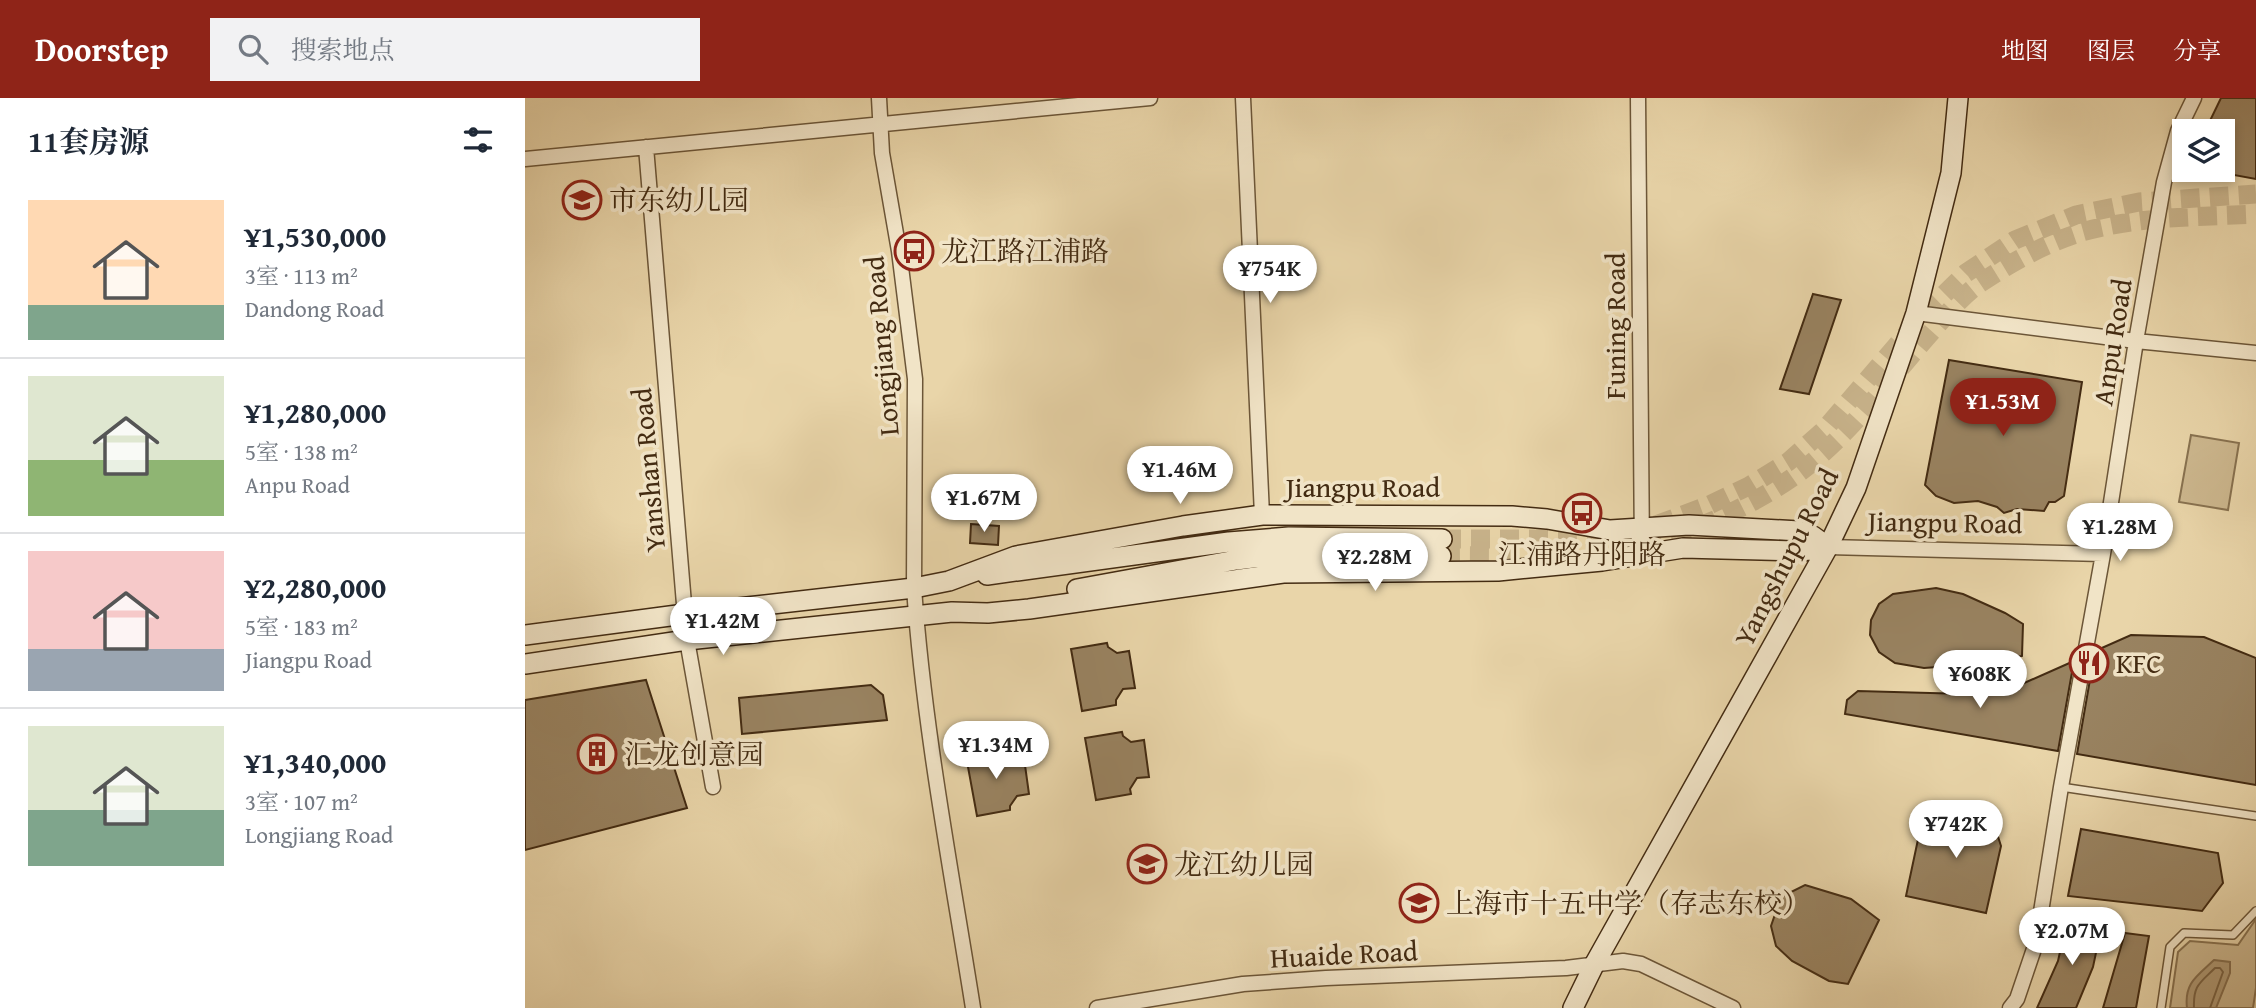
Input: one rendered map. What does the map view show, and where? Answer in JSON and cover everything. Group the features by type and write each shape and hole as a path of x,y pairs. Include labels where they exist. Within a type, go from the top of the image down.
{"main road":[{"name":"Yangshupu Road","path":"1573,1008 1594,965 1828,547 1856,488 1916,313 1951,173 1958,98"},
{"name":"Jiangpu Road","path":"525,635 914,588 949,581 1016,556 1262,514 1512,516 1611,530 1689,525 1798,531 1813,536 1828,547"},
{"path":"949,581 1229,542 1289,537 1442,547 1285,554 1236,559 952,612"},
{"name":"Jiangpu Road","path":"525,664 687,640 952,612 988,613 1029,609 1283,573 1498,571 1602,561 1683,548 1795,551 1828,547"}],"street":[{"name":"Longjiang Road","path":"880,98 880,123 915,379 916,617 929,728 973,1008"},
{"path":"525,159 1150,98"},
{"path":"1243,98 1262,514"},
{"name":"Funing Road","path":"1638,98 1642,554"},
{"name":"Anpu Road","path":"2010,1008 2017,999 2036,943 2164,182 2178,131 2194,98"},
{"name":"Yanshan Road","path":"646,147 687,640 713,787"},
{"path":"1916,313 2136,341 2256,353"},
{"name":"Jiangpu Road","path":"1828,547 2103,554"},
{"path":"1594,965 1623,961 1641,964 1733,1008"},
{"name":"Huaide Road","path":"1097,1008 1243,984 1594,965"}],"lane":[{"path":"2061,787 2256,816"},
{"path":"2161,1008 2170,947 2184,933 2233,934 2256,911"}],"shaded area":[{"path":"2191,435 2239,443 2228,510 2179,502"},
{"path":"2256,919 2256,988 2253,1008 2170,1008 2178,952 2190,941 2238,945"}],"water":[{"path":"2214,960 2230,962 2230,973 2216,1008 2187,1008 2190,986"}],"building":[{"path":"2221,98 2256,98 2256,179 2235,175 2235,119 2211,119"},
{"path":"1813,294 1841,300 1809,394 1780,389"},
{"path":"1949,360 2082,382 2064,496 2055,502 2049,502 2044,511 2017,509 2004,513 1997,507 1978,501 1954,503 1936,496 1925,485"},
{"path":"971,524 999,526 998,545 970,543"},
{"path":"1936,588 1963,594 2023,624 2022,656 1978,664 1924,668 1895,663 1879,652 1870,635 1871,620 1879,604 1893,594"},
{"path":"2131,635 2204,637 2256,658 2256,785 2077,754 2095,651"},
{"path":"1107,643 1108,647 1117,653 1129,651 1135,688 1123,689 1116,705 1082,711 1071,649"},
{"path":"2074,661 2058,751 1845,714 1847,700 1858,691 1966,694 2022,684"},
{"name":"汇龙创意园","path":"646,680 687,808 525,850 525,700"},
{"path":"871,685 883,695 887,720 742,734 739,698"},
{"path":"1122,732 1131,742 1144,740 1149,777 1137,778 1130,789 1131,794 1096,800 1085,738"},
{"path":"1002,749 1011,760 1024,758 1029,794 1017,796 1010,810 977,816 966,756"},
{"path":"1945,807 1981,814 1994,824 2001,846 1986,913 1906,896 1920,830"},
{"path":"2081,829 2218,853 2223,883 2202,911 2068,896"},
{"path":"1805,885 1851,899 1879,920 1848,984 1829,981 1792,961 1776,946 1771,926 1781,897"},
{"path":"2067,921 2101,929 2093,967 2076,1008 2037,1008 2058,961"},
{"path":"2125,933 2149,936 2136,1008 2103,1008"}],"tunnel":[{"path":"1656,525 1707,506 1749,486 1788,462 1824,430 1922,316 1966,273 2015,240 2076,215 2139,202 2256,194"},
{"path":"1441,556 1550,556 1594,553 1639,546 1712,521 1760,498 1819,456 1854,422 1949,311 1979,284 2016,261 2069,237 2103,227 2169,218 2256,214"},
{"path":"1442,539 1575,539 1621,534"}],"place":[{"name":"市东幼儿园","path":"582,200"},
{"name":"龙江路江浦路","path":"914,251"},
{"name":"江浦路丹阳路","path":"1582,513"},
{"name":"KFC","path":"2089,663"},
{"name":"汇龙创意园","path":"597,754"},
{"name":"龙江幼儿园","path":"1147,864"},
{"name":"上海市十五中学（存志东校）","path":"1419,903"}]}
